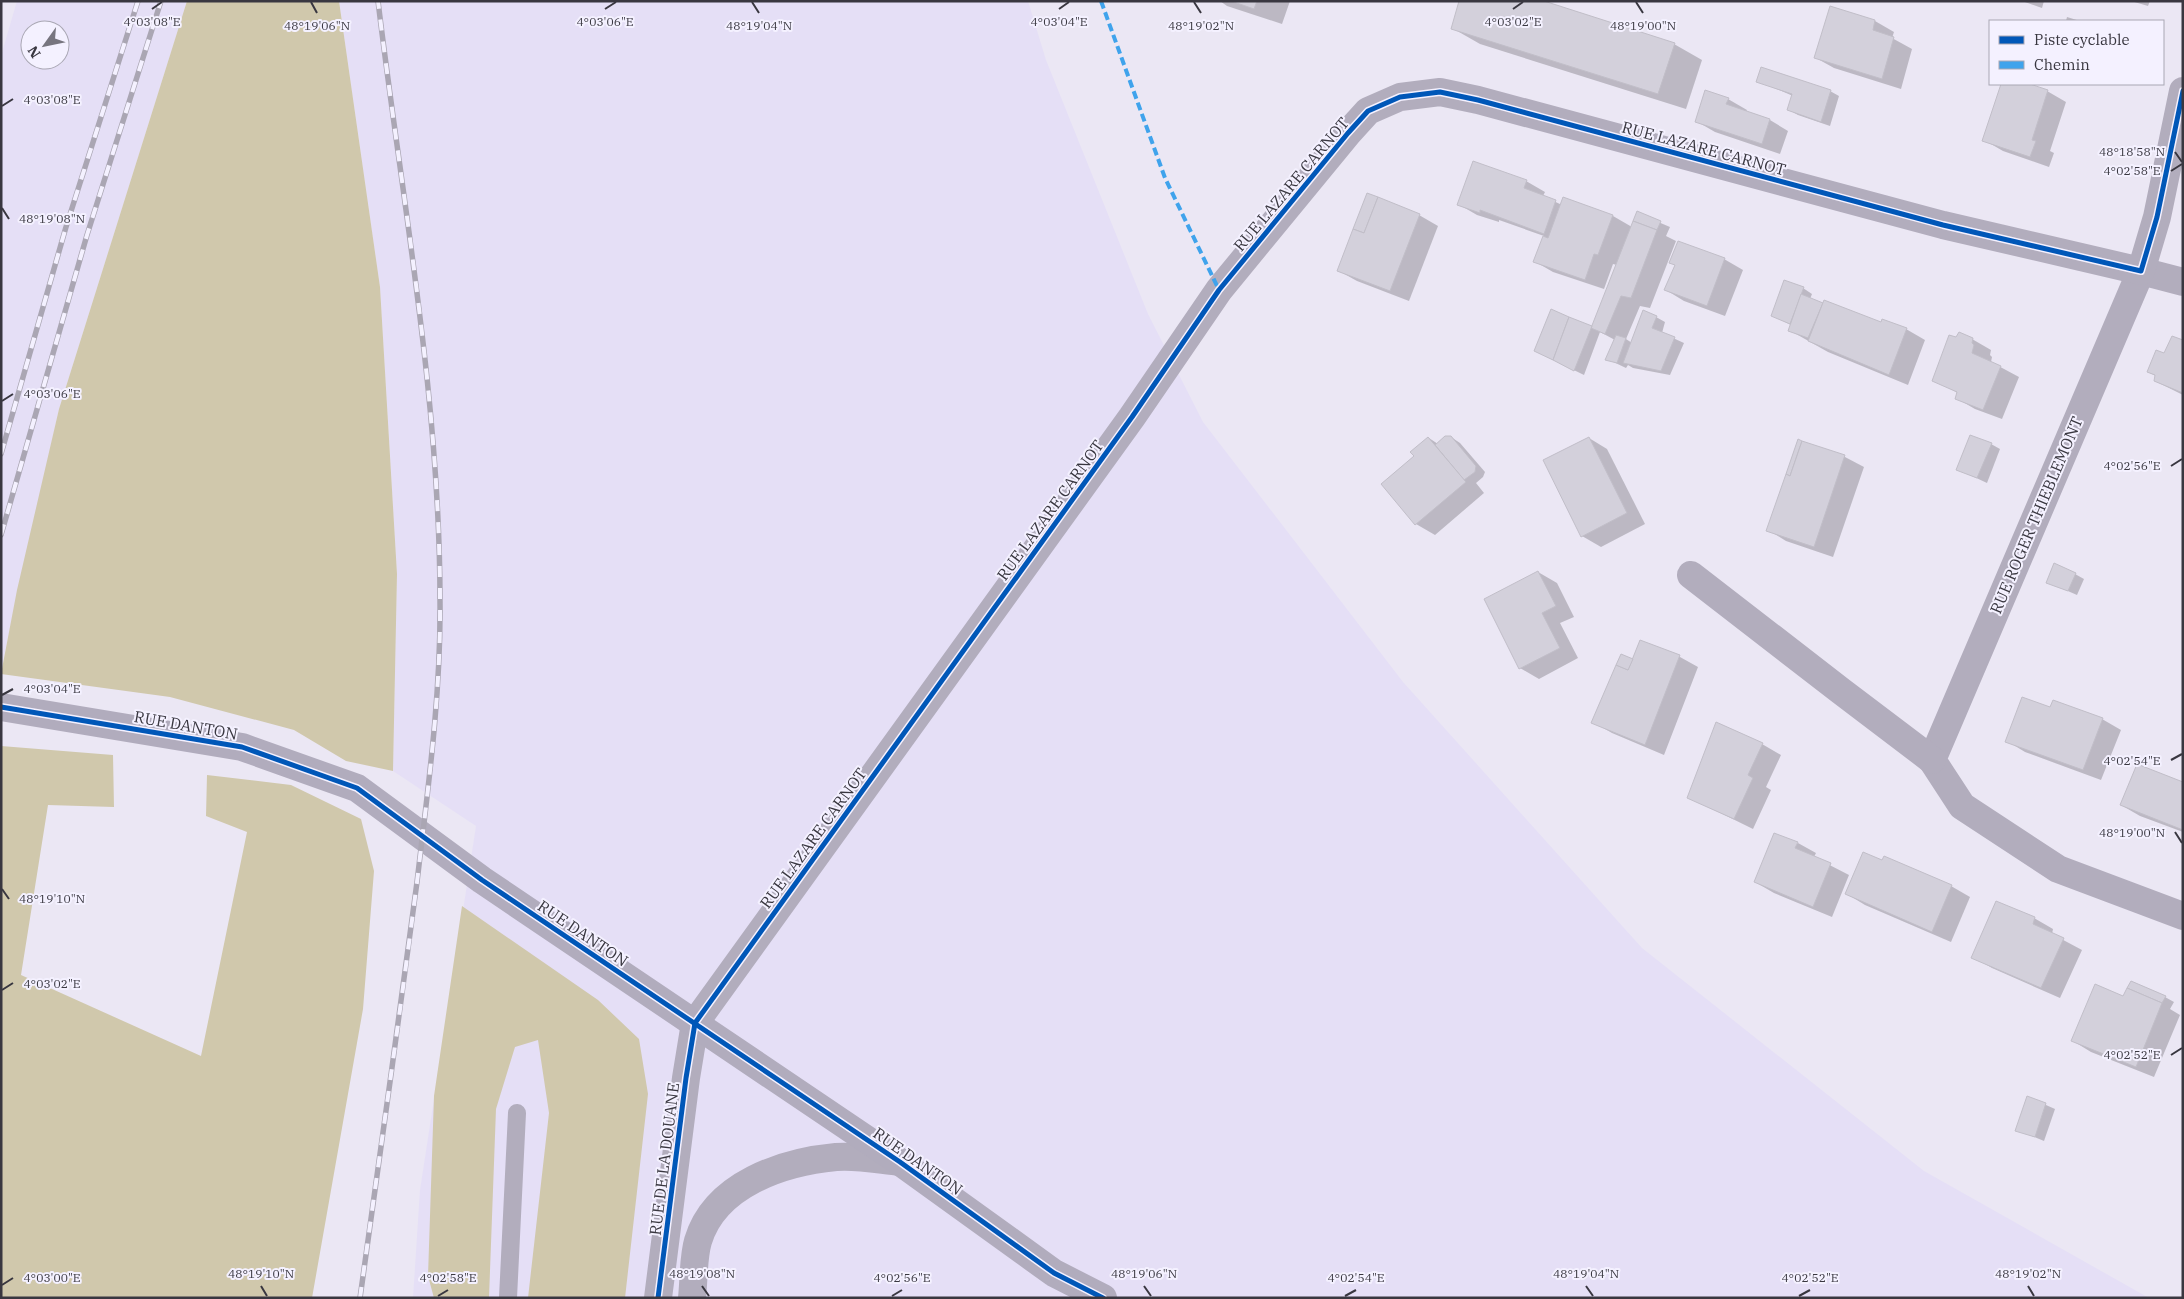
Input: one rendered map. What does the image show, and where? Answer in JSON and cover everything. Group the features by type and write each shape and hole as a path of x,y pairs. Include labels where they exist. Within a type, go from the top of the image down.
{"street":[{"path":"2141,271 2157,217 2183,91"},
{"name":"RUE LAZARE CARNOT","path":"695,1023 1142,403 1219,290 1368,111 1400,97 1440,92 1478,100 1943,225 2183,282"},
{"name":"RUE ROGER THIEBLEMONT","path":"1932,760 2141,271"},
{"path":"1691,575 1932,760 1962,806 2058,869 2183,916"},
{"name":"RUE DANTON","path":"1,707 242,747 357,788 482,880 900,1162 1054,1273 1103,1298"},
{"name":"RUE DE LA DOUANE","path":"658,1298 686,1078 695,1023"},
{"path":"692,1298 698,1241 709,1218 728,1197 746,1182 778,1168 837,1156 900,1162"}],"lane":[{"path":"508,1298 517,1113"}],"shaded area":[{"path":"17,1 187,1 59,409 1,669 1,56"},
{"path":"187,1 339,1 380,287 397,574 393,771 346,761 294,730 170,697 1,674 17,590 59,409"},
{"path":"339,1 1028,1 1046,60 1148,314 1203,422 1403,682 1642,948 1924,1171 2149,1298 413,1298 420,1190 476,826 393,771 397,574 380,287"},
{"path":"1,746 113,755 114,807 48,805 21,975 201,1056 247,832 206,816 207,775 291,785 361,819 374,871 363,1009 312,1298 1,1298"},
{"path":"462,906 598,1000 639,1039 648,1094 625,1298 528,1298 549,1113 538,1040 515,1047 496,1109 489,1298 434,1298 428,1276 434,1096"}],"building":[{"path":"1231,1 1257,1 1254,9"},
{"path":"1459,1 1544,1 1675,43 1658,94 1451,29"},
{"path":"1830,6 1875,20 1873,30 1894,37 1882,79 1814,58"},
{"path":"1761,67 1831,90 1821,122 1787,110 1792,94 1756,82"},
{"path":"2001,85 2033,85 2048,90 2032,140 2036,141 2030,157 1982,141"},
{"path":"1705,90 1729,98 1726,104 1770,119 1762,144 1695,122"},
{"path":"1473,161 1527,180 1524,188 1556,200 1544,234 1480,210 1480,213 1457,205"},
{"path":"1367,193 1378,197 1364,233 1353,229"},
{"path":"1378,197 1420,214 1390,291 1337,271 1353,229 1364,233"},
{"path":"1563,197 1613,215 1598,255 1594,254 1585,280 1533,262 1543,236 1548,238"},
{"path":"1637,211 1661,221 1657,230 1633,221"},
{"path":"1633,221 1657,230 1631,298 1621,296 1605,334 1591,328"},
{"path":"1678,241 1725,258 1707,306 1664,290 1675,265 1669,263"},
{"path":"1784,280 1804,287 1790,324 1771,316"},
{"path":"1801,294 1823,303 1808,338 1788,331"},
{"path":"1824,300 1881,322 1882,319 1907,328 1889,375 1808,341"},
{"path":"1551,309 1569,317 1553,360 1534,351"},
{"path":"1643,310 1657,316 1652,328 1675,337 1661,371 1623,363"},
{"path":"1569,317 1592,326 1574,371 1553,360"},
{"path":"1959,332 1973,338 1972,353 2001,366 1983,410 1955,399 1957,392 1932,381 1949,335 1956,337"},
{"path":"1616,335 1626,338 1617,363 1605,360"},
{"path":"2172,336 2183,340 2183,393 2154,381 2155,375 2147,372 2156,350 2164,353"},
{"path":"1970,435 1992,443 1977,478 1956,470"},
{"path":"1445,436 1451,436 1476,466 1475,472 1464,480 1435,445"},
{"path":"1428,437 1466,482 1415,525 1381,484 1414,456 1410,452"},
{"path":"1589,437 1627,513 1581,537 1543,460"},
{"path":"1798,439 1802,441 1790,476 1786,474"},
{"path":"1802,441 1845,455 1814,547 1766,531 1786,474 1790,476"},
{"path":"2054,563 2076,573 2068,591 2046,583"},
{"path":"1538,571 1556,606 1542,613 1560,648 1519,669 1484,599"},
{"path":"1640,640 1680,655 1645,745 1591,723 1616,665 1628,670"},
{"path":"1621,654 1633,659 1628,670 1616,665"},
{"path":"2022,697 2050,707 2053,700 2103,718 2083,770 2005,742"},
{"path":"1716,722 1763,743 1748,775 1753,778 1734,819 1687,798"},
{"path":"2137,764 2183,782 2183,830 2120,805"},
{"path":"1774,833 1798,842 1795,848 1831,863 1813,907 1754,882"},
{"path":"1863,852 1882,860 1884,856 1952,885 1932,932 1845,894"},
{"path":"1996,901 2035,917 2033,924 2064,938 2041,988 1971,958"},
{"path":"2131,981 2166,996 2162,1003 2127,988"},
{"path":"2095,984 2123,996 2127,988 2162,1003 2136,1067 2071,1041"},
{"path":"2027,1096 2046,1103 2035,1137 2015,1131"}],"railway":[{"path":"1,454 66,227 138,1"},
{"path":"1,535 87,235 161,1"},
{"path":"360,1298 417,882 433,741 440,636 438,525 427,375 378,1"}],"marked path":[{"path":"1101,1 1165,178 1219,290"}],"cycle path":[{"path":"658,1298 686,1078 695,1023 1132,417 1219,290 1368,111 1400,97 1440,92 1478,100 1943,225 2141,271 2157,217 2183,91"},
{"path":"1,707 242,747 357,788 482,880 900,1162 1054,1273 1103,1298"}]}
